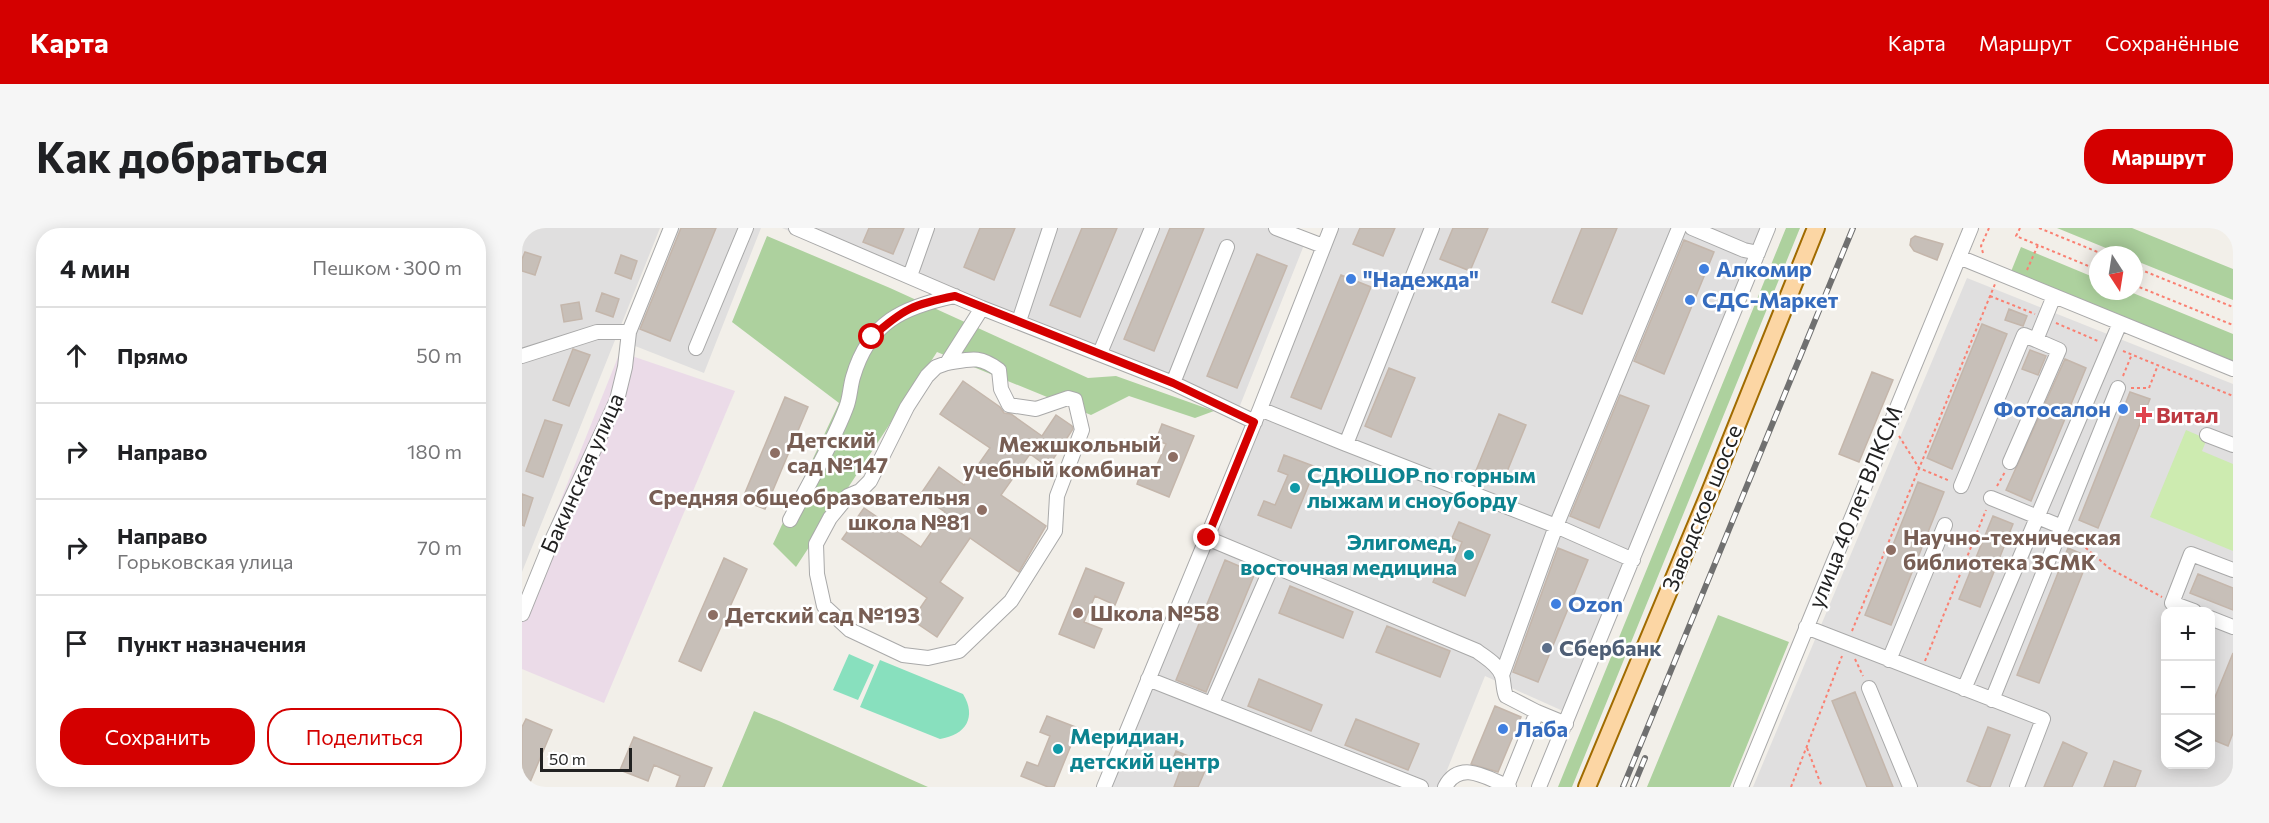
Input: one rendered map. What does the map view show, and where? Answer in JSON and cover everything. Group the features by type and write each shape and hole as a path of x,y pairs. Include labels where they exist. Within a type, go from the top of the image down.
{"main road":[{"name":"Заводское шоссе","path":"1587,787 1710,492 1816,228"}],"street":[{"name":"Бакинская улица","path":"522,614 552,540 617,400 625,367 629,332 671,228"},
{"path":"696,348 746,228"},
{"path":"796,228 982,308 1257,415 1346,444 1556,526 1633,560"},
{"path":"910,276 927,228"},
{"path":"1019,321 1050,228"},
{"path":"1100,353 1152,228"},
{"path":"1276,228 1323,246"},
{"path":"1104,787 1331,228"},
{"path":"1346,444 1432,228"},
{"path":"1566,724 1506,696 1502,686 1502,675 1556,526 1679,228"},
{"path":"1692,228 1744,250 1758,253"},
{"path":"1539,787 1768,228"},
{"name":"улица 40 лет ВЛКСМ","path":"1741,787 1971,228"},
{"path":"1173,383 1227,247"},
{"path":"1959,257 2233,369"},
{"path":"790,520 847,407 853,376 872,337 897,314 922,303 955,296"},
{"path":"2036,340 2054,296"},
{"path":"947,363 975,358 986,360 999,370 1001,389 1009,405 1036,410 1068,398 1075,400 1082,430 1057,496 1055,531 1011,602 959,651 928,658 903,655 850,630 824,606 817,574 816,544 830,518 848,496 860,491 870,481 907,406 927,376 936,367 947,363 982,308"},
{"path":"1965,689 2120,323"},
{"path":"522,356 597,332 629,332"},
{"path":"1961,486 2024,335 2059,350 2010,462"},
{"path":"1992,700 2118,388"},
{"path":"2207,435 2233,445"},
{"path":"1991,498 2062,527"},
{"path":"1889,660 1945,525"},
{"path":"1207,538 1477,651 1493,663 1502,675"},
{"path":"2182,607 2172,603 2192,554 2233,570"},
{"path":"1212,704 1272,566"},
{"path":"2215,620 2233,627"},
{"path":"1806,627 2043,719 2017,787"},
{"path":"1148,680 1422,787"},
{"path":"1869,688 1910,787"},
{"path":"1445,787 1450,778 1456,774 1470,771 1508,787 1537,712"}],"path":[{"path":"1984,257 1981,246 1989,228"},
{"path":"2020,228 2016,237 2089,266"},
{"path":"2039,228 2089,248"},
{"path":"2026,274 2038,245"},
{"path":"2143,271 2233,307"},
{"path":"1791,787 1847,643 1999,273"},
{"path":"2143,289 2233,325"},
{"path":"2132,354 2118,388 2149,388 2158,365"},
{"path":"1991,498 2010,462"},
{"path":"2062,527 2109,568 2172,603"},
{"path":"1847,643 1869,688"},
{"path":"1806,748 1822,787"}],"shaded area":[{"path":"522,228 660,228 522,572"},
{"path":"675,228 761,228 704,373 630,344"},
{"path":"782,228 1292,228 1308,235 1237,413"},
{"path":"1335,228 1760,228 1563,711 1485,676 1441,785 1445,787 1105,787"},
{"path":"1967,278 2233,384 2233,787 1753,787"},
{"path":"620,352 735,391 604,703 522,669 522,597"}],"green space":[{"path":"1786,228 1800,228 1572,787 1558,787"},
{"path":"2057,228 2132,228 2233,269 2233,300 2143,264 2143,246 2101,246"},
{"path":"767,236 890,288 1088,378 1116,376 1214,411 1195,418 1129,396 1091,415 937,352 796,567 773,544 839,403 732,322"},
{"path":"2021,247 2089,275 2089,300 2143,300 2143,297 2233,334 2233,365 2010,274"},
{"path":"2186,430 2207,439 2202,451 2233,464 2233,551 2150,517"},
{"path":"1718,615 1789,642 1730,787 1647,787"},
{"path":"849,654 874,665 858,700 833,690"},
{"path":"880,660 963,694 969,710 966,724 957,734 940,739 860,707"},
{"path":"754,711 779,721 928,787 722,787"}],"building":[{"path":"681,228 716,228 670,341 640,329"},
{"path":"869,228 904,228 893,254 863,242"},
{"path":"980,228 1015,228 994,280 964,267"},
{"path":"1082,228 1117,228 1080,317 1050,305"},
{"path":"1170,228 1204,228 1154,351 1124,339"},
{"path":"1360,228 1395,228 1383,256 1353,244"},
{"path":"1453,228 1488,228 1470,271 1440,259"},
{"path":"1582,228 1617,228 1582,314 1552,302"},
{"path":"1915,236 1943,244 1937,260 1914,251 1910,245 1911,239"},
{"path":"1684,240 1714,252 1664,374 1634,361"},
{"path":"525,252 541,257 535,275 522,271 522,259"},
{"path":"1257,254 1287,266 1237,388 1207,376"},
{"path":"621,255 637,261 631,279 615,273"},
{"path":"1341,275 1371,287 1321,409 1291,397"},
{"path":"602,293 619,299 613,317 596,311"},
{"path":"579,302 582,319 564,322 561,305"},
{"path":"2009,309 2027,316 2023,326 2005,320"},
{"path":"1982,324 2007,334 1952,469 1927,458"},
{"path":"573,349 590,355 569,406 553,400"},
{"path":"2030,350 2046,356 2038,375 2022,369"},
{"path":"2065,359 2086,368 2031,501 2006,490"},
{"path":"1389,368 1415,378 1391,437 1365,426"},
{"path":"1872,372 1893,380 1859,462 1839,454"},
{"name":"Средняя общеобразовательня школа №81","path":"963,381 1000,407 1004,413 1011,414 1042,436 1056,415 1073,429 1048,467 1030,454 1001,495 1046,526 1019,572 970,538 940,582 963,598 937,637 912,620 927,598 842,539 864,508 921,547 945,512 920,495 939,467 964,485 990,448 940,414"},
{"path":"2130,392 2150,399 2098,528 2079,520"},
{"path":"1620,395 1649,406 1599,528 1570,516"},
{"name":"Детский сад №147","path":"785,397 808,407 765,509 742,500"},
{"path":"1499,414 1526,425 1502,484 1475,473"},
{"path":"545,420 562,425 543,477 526,471"},
{"name":"Межшкольный учебный комбинат","path":"1162,424 1194,436 1169,497 1137,484 1142,469 1153,474 1166,444 1156,440"},
{"name":"СДЮШОР по горным лыжам и сноуборду","path":"1284,455 1316,467 1291,528 1258,515 1264,501 1275,505 1288,475 1278,471"},
{"path":"1918,482 1944,492 1891,625 1865,615"},
{"path":"522,494 533,498 524,526 522,525"},
{"path":"1993,516 2013,524 1980,607 1959,599"},
{"name":"Элигомед, восточная медицина","path":"1459,522 1490,535 1465,596 1433,582 1439,568 1450,573 1462,542 1452,538"},
{"path":"1558,548 1588,560 1538,682 1513,672"},
{"path":"2068,548 2089,557 2039,683 2017,675"},
{"name":"Детский сад №193","path":"724,558 747,569 701,671 679,661"},
{"path":"1225,560 1255,573 1206,692 1176,680"},
{"name":"Школа №58","path":"1086,568 1124,583 1115,605 1095,596 1084,622 1102,629 1094,648 1059,634"},
{"path":"2198,574 2233,588 2233,610 2190,593"},
{"path":"1290,586 1353,612 1343,638 1279,613"},
{"path":"1387,626 1450,651 1440,677 1376,652"},
{"path":"2233,653 2233,733 2228,746 2215,741 2215,697"},
{"path":"1259,679 1322,705 1311,731 1248,706"},
{"path":"1855,692 1893,787 1867,787 1832,701"},
{"path":"1495,706 1521,717 1498,772 1471,764"},
{"name":"Меридиан, детский центр","path":"1047,716 1078,728 1054,787 1048,787 1021,776 1027,762 1038,766 1050,736 1040,732"},
{"path":"526,719 552,730 528,787 522,787 522,727"},
{"path":"1356,719 1419,744 1408,770 1345,745"},
{"path":"1988,727 2010,735 1990,787 1981,787 1967,781"},
{"path":"634,737 712,768 704,787 676,787 680,776 654,765 648,781 620,770"},
{"path":"2063,742 2087,753 2072,787 2044,787"},
{"path":"1176,751 1208,764 1198,787 1174,787 1180,771 1170,767"},
{"path":"2114,761 2141,771 2135,787 2104,787"}],"railway":[{"path":"1623,787 1853,228"},
{"path":"1633,787 1645,758"}],"place":[{"name":"Алкомир","path":"1704,269"},
{"name":"\"Надежда\"","path":"1351,279"},
{"name":"СДС-Маркет","path":"1690,300"},
{"name":"Фотосалон","path":"2123,409"},
{"name":"Витал","path":"2144,415"},
{"name":"Детский сад №147","path":"775,453"},
{"name":"Межшкольный учебный комбинат","path":"1173,457"},
{"name":"СДЮШОР по горным лыжам и сноуборду","path":"1295,488"},
{"name":"Средняя общеобразовательня школа №81","path":"982,510"},
{"name":"Научно-техническая библиотека ЗСМК","path":"1891,550"},
{"name":"Элигомед, восточная медицина","path":"1469,555"},
{"name":"Ozon","path":"1556,604"},
{"name":"Школа №58","path":"1078,613"},
{"name":"Детский сад №193","path":"713,615"},
{"name":"Сбербанк","path":"1547,648"},
{"name":"Лаба","path":"1503,729"},
{"name":"Меридиан, детский центр","path":"1058,749"}],"route":[{"path":"872,337 897,314 922,303 955,296 1173,383 1254,422 1207,538"}]}
